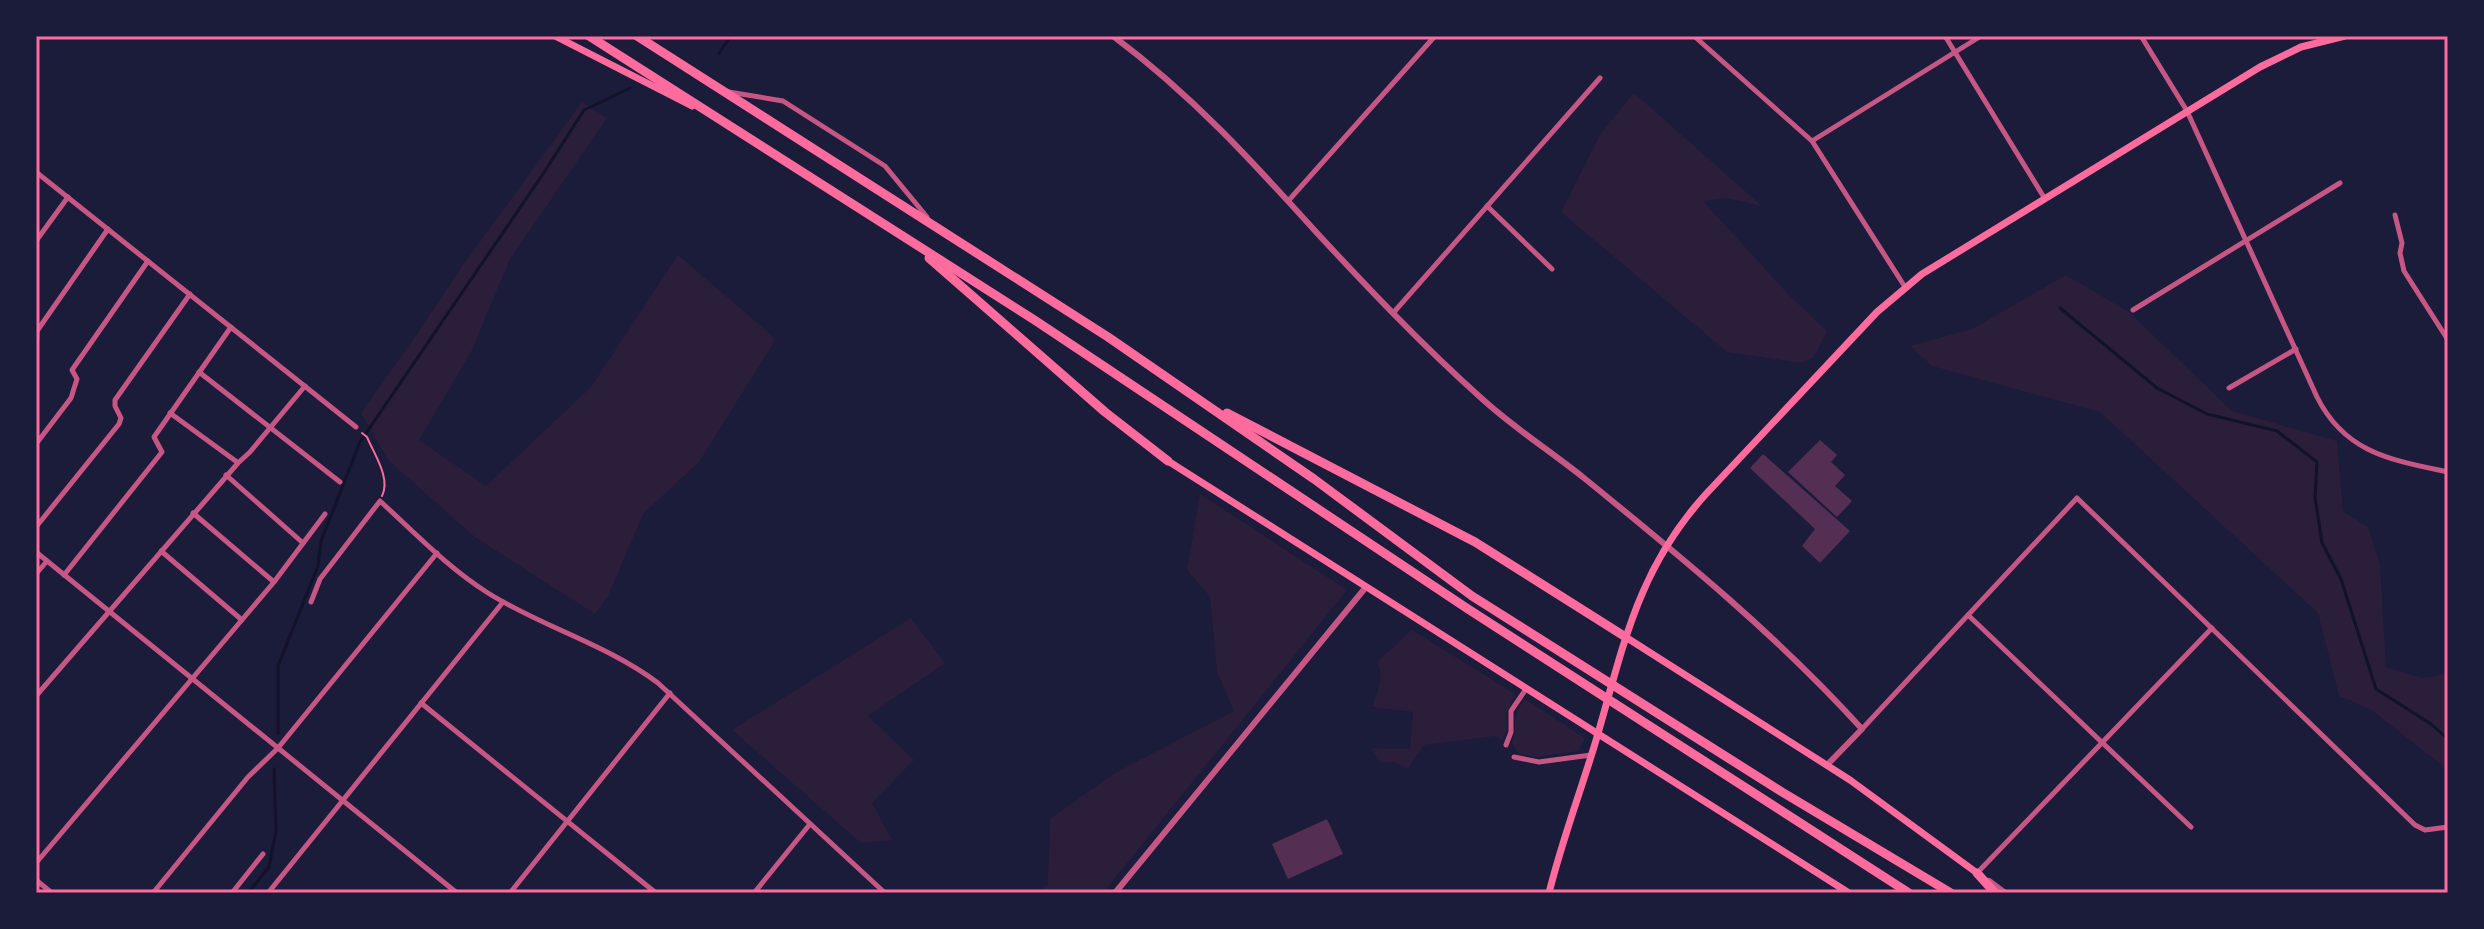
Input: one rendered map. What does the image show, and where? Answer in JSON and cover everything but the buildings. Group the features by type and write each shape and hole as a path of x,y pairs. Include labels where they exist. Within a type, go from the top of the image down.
{"highway":[{"path":"589,36 1036,321 1468,609 1909,893"},
{"path":"637,36 1069,312 1322,485 1472,596 1721,754 1951,893"},
{"path":"906,237 1105,412 1168,461"},
{"path":"1191,395 1475,542 1624,636"},
{"path":"1977,873 1995,893"}],"main road":[{"path":"555,36 726,123"},
{"path":"1549,893 1624,636 1644,587 1666,546 1682,521 1706,494 1877,312 1905,287 1939,263 2267,63 2312,40 2345,36"},
{"path":"1168,461 1849,893"},
{"path":"1624,636 1827,765 1977,873"}],"street":[{"path":"1113,36 1179,88 1483,400 1666,546 1799,662 1862,729"},
{"path":"1289,200 1435,36"},
{"path":"1694,36 1812,141 1905,287"},
{"path":"1945,36 2045,199"},
{"path":"1812,141 1981,36"},
{"path":"2141,36 2187,111 2332,423 2355,443 2386,458 2448,472"},
{"path":"1394,312 1600,78"},
{"path":"722,91 783,101 872,157 885,166 935,227"},
{"path":"36,172 356,427"},
{"path":"2133,310 2340,183"},
{"path":"36,241 68,197"},
{"path":"1487,206 1552,269"},
{"path":"2395,215 2402,243 2402,262 2448,340"},
{"path":"36,356 37,331 108,229"},
{"path":"36,444 71,398 77,379 72,370 148,261"},
{"path":"36,527 119,424 121,418 115,400 190,294"},
{"path":"64,575 162,452 154,437 231,327"},
{"path":"2229,388 2296,349"},
{"path":"199,372 340,482"},
{"path":"36,696 305,386"},
{"path":"170,413 238,463"},
{"path":"226,475 303,543"},
{"path":"1827,765 2077,498 2415,825 2425,830 2448,827"},
{"path":"311,602 320,579 380,501 476,585 503,602 634,666 670,693 885,893"},
{"path":"193,513 274,582"},
{"path":"36,863 274,582 325,514"},
{"path":"2448,540 2448,572"},
{"path":"161,551 242,620"},
{"path":"36,552 457,893"},
{"path":"153,893 248,777 278,748 437,553"},
{"path":"36,574 47,561"},
{"path":"1115,893 1366,587"},
{"path":"268,893 503,602"},
{"path":"1968,615 2191,827"},
{"path":"2005,893 1977,873 2212,628"},
{"path":"1506,745 1511,732 1511,711 1526,689"},
{"path":"510,893 670,693"},
{"path":"421,703 656,893"},
{"path":"1514,757 1539,762 1591,755"},
{"path":"754,893 810,824"},
{"path":"232,893 263,854"},
{"path":"36,880 52,893"}],"path":[{"path":"367,437 385,483 380,501"}],"shaded area":[{"path":"1634,93 1762,206 1727,198 1703,201 1789,295 1827,331 1814,357 1802,363 1727,352 1561,212 1601,133"},
{"path":"582,102 607,118 510,259 471,352 419,440 486,486 591,387 678,255 776,339 699,462 643,514 608,596 595,614 475,537 389,461 361,413 463,265"},
{"path":"2066,275 2129,312 2232,411 2337,441 2343,511 2368,527 2380,565 2386,667 2421,678 2448,674 2448,777 2443,766 2370,709 2339,696 2318,613 2100,412 1932,366 1910,346 1972,329"},
{"path":"1200,494 1347,590 1103,893 1035,893 1048,884 1050,819 1115,773 1234,711 1217,672 1210,597 1187,570"},
{"path":"911,618 945,663 868,716 914,760 872,803 892,840 861,843 732,730"},
{"path":"1412,630 1515,694 1506,713 1507,731 1501,740 1496,736 1424,745 1407,769 1395,762 1381,763 1371,748 1410,749 1413,712 1372,707 1380,679 1377,662"},
{"path":"1525,699 1585,738 1579,751 1536,757 1519,754 1512,743 1516,715"}],"waterway":[{"path":"719,53 731,36"},
{"path":"278,733 278,666 318,566 321,541 360,442 584,110 630,88"},
{"path":"2060,308 2157,388 2207,414 2277,431 2317,462 2315,497 2322,543 2341,579 2376,689 2431,724 2448,739"},
{"path":"248,893 269,867 276,831 274,769"}]}
